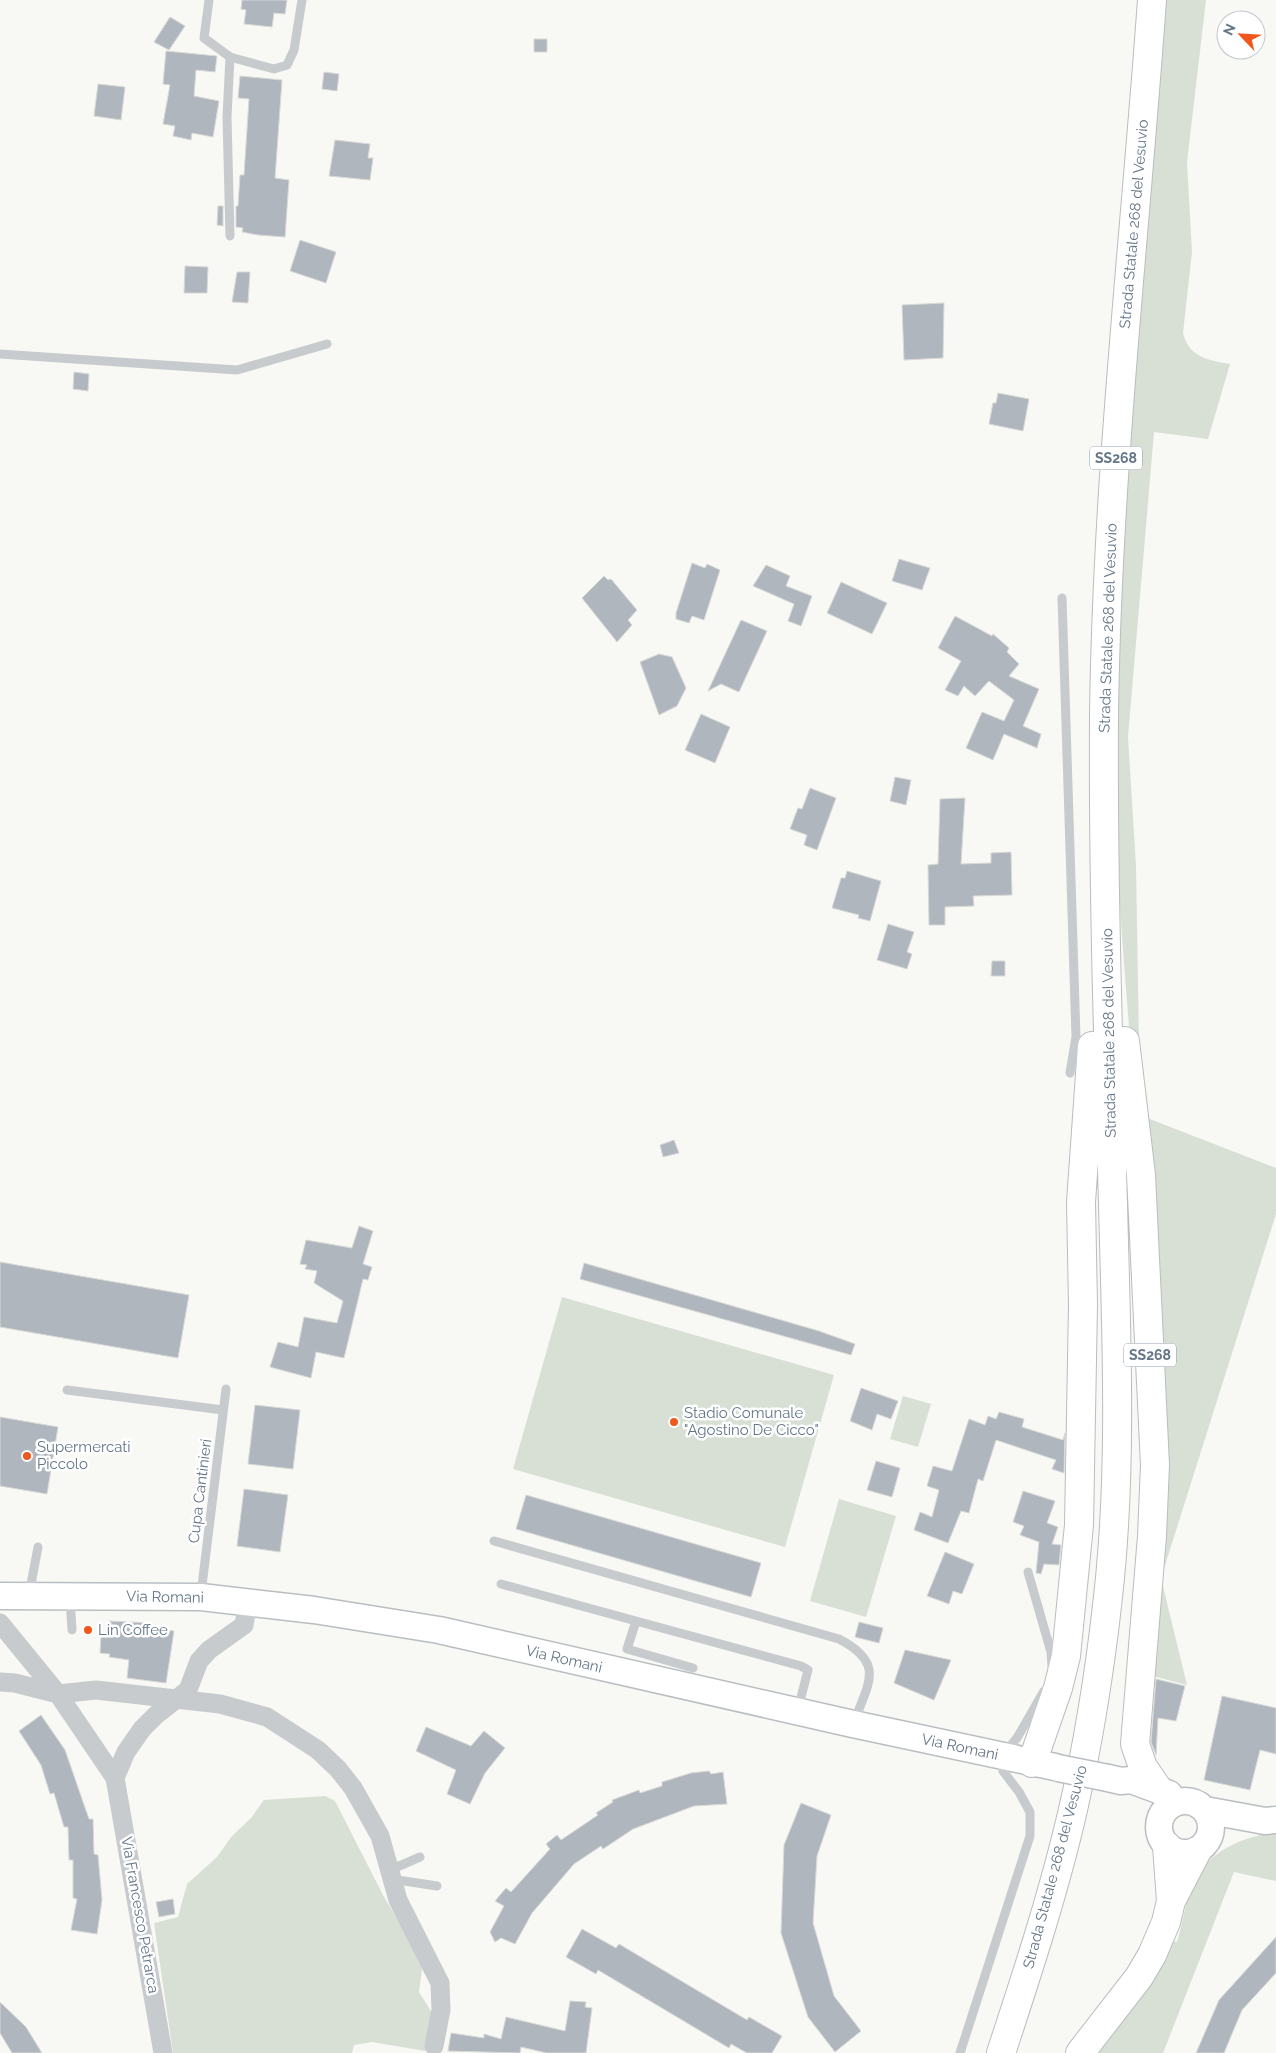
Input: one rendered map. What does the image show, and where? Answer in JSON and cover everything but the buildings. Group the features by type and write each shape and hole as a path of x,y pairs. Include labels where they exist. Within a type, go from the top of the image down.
{"highway":[{"name":"Strada Statale 268 del Vesuvio","path":"1001,2053 1030,1966 1072,1814 1098,1680 1110,1575 1116,1477 1116,1330 1106,926 1104,717 1111,520 1152,0"},
{"name":"SS268","path":"1045,1765 1058,1688 1066,1656 1079,1533 1082,1436 1082,1171 1089,1105 1093,1014 1106,926"},
{"name":"SS268","path":"1106,926 1123,1013 1125,1049 1141,1175 1155,1465 1152,1536 1135,1744 1143,1767 1158,1789"},
{"path":"1163,1834 1171,1901"},
{"path":"1080,2053 1139,1977 1152,1955 1166,1922 1171,1901 1202,1845"}],"street":[{"name":"Via Romani","path":"0,1596 201,1597 440,1630 797,1712 1045,1765 1115,1779 1131,1780 1158,1789 1194,1805 1271,1820"},
{"path":"116,1778 126,1752 138,1735 156,1715 188,1690 194,1672 209,1650 244,1625 248,1602"},
{"name":"Via Francesco Petrarca","path":"0,1623 58,1694 116,1778 163,2053"},
{"path":"0,1682 15,1683 58,1694 80,1690 96,1690 220,1704 267,1717 318,1750 338,1769 353,1788 380,1836 398,1900 440,1983 441,2010 434,2046"},
{"path":"1115,1779 1144,1804 1163,1834 1181,1853 1202,1845 1211,1824 1194,1805 1167,1808 1163,1834"},
{"name":"Via Romani","path":"1202,1845 1271,1820"}],"lane":[{"path":"209,0 204,38 230,57 274,69 287,65 294,50 302,0"},
{"path":"230,57 227,117 230,236"},
{"path":"0,354 237,370 327,344"},
{"path":"1062,598 1076,1038 1070,1073"},
{"name":"Cupa Cantinieri","path":"201,1597 226,1389"},
{"path":"67,1390 223,1410"},
{"path":"494,1541 830,1636 848,1643 857,1648 868,1661 870,1680 853,1724"},
{"path":"29,1595 38,1547"},
{"path":"960,2053 1030,1836 1030,1812 1019,1792 1003,1771 1002,1756 1017,1738 1034,1710 1052,1667 1052,1652 1028,1572"},
{"path":"501,1584 801,1666 808,1670 797,1712"},
{"path":"70,1596 72,1630"},
{"path":"636,1621 627,1649 693,1668"},
{"path":"390,1875 420,1857"},
{"path":"390,1875 437,1886"}],"shaded area":[{"path":"1164,0 1206,0 1187,162 1192,252 1183,333 1190,347 1200,356 1230,364 1208,439 1154,432 1128,737 1136,866 1140,1100 1134,1097 1122,935 1117,838 1116,733 1123,523 1137,313"},
{"path":"1142,1116 1276,1168 1276,1214 1161,1578 1187,1685 1149,1675"},
{"name":"Stadio Comunale \"Agostino De Cicco\"","path":"562,1297 834,1375 785,1547 513,1469"},
{"path":"903,1396 931,1404 918,1447 890,1439"},
{"path":"839,1499 896,1516 866,1617 810,1601"},
{"path":"325,1796 335,1801 384,1897 423,1962 419,1992 432,2013 425,2051 372,2042 354,2045 352,2053 173,2053 154,1923 178,1917 187,1884 217,1857 232,1836 251,1818 264,1800"},
{"path":"1276,1833 1276,1881 1234,1872 1163,2053 1094,2053 1160,1967 1173,1941 1177,1942 1189,1893 1201,1869 1227,1847 1249,1838"}],"place":[{"name":"Stadio Comunale \"Agostino De Cicco\"","path":"674,1422"},
{"name":"Supermercati Piccolo","path":"27,1456"},
{"name":"Lin Coffee","path":"88,1630"}]}
